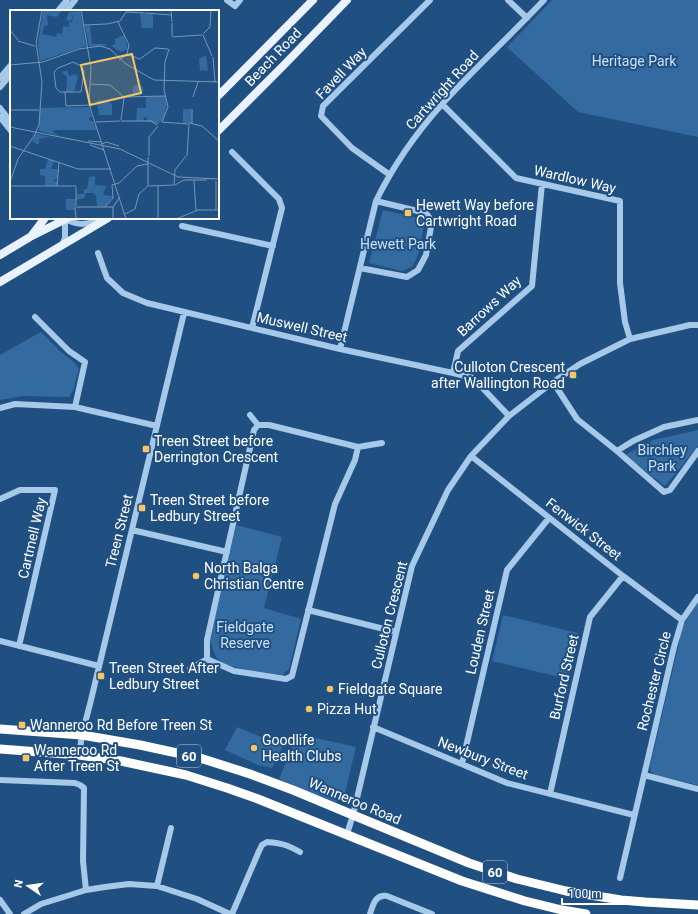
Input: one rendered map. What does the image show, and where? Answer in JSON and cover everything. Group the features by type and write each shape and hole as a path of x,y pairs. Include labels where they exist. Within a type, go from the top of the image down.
{"highway":[{"name":"Wanneroo Road","path":"0,729 82,735 188,755 218,763 293,790 469,863 517,879 566,891 621,900 698,905"},
{"name":"60","path":"0,749 79,755 121,761 186,775 258,799 446,875 483,888 525,901 586,914"}],"main road":[{"name":"Beach Road","path":"219,95 313,0"},
{"name":"Beach Road","path":"219,130 346,0"},
{"path":"30,237 44,219"},
{"path":"0,255 63,219"},
{"path":"0,282 106,219"}],"street":[{"path":"68,7 75,0"},
{"path":"228,0 234,6 240,0"},
{"name":"Favell Way","path":"390,175 352,148 326,122 321,116 323,106 430,0"},
{"path":"508,0 527,18"},
{"name":"Cartwright Road","path":"340,349 376,201 383,186 410,143 442,104 544,0"},
{"path":"0,78 10,66"},
{"path":"0,87 10,75"},
{"name":"Wardlow Way","path":"442,104 516,178 620,201 620,283 625,322 630,339"},
{"path":"0,108 10,121"},
{"path":"0,117 10,130"},
{"path":"232,152 279,199 282,208 252,328"},
{"name":"Barrows Way","path":"453,373 458,351 532,286 542,184"},
{"path":"360,268 407,277 418,270 426,255 432,221 426,213 376,201"},
{"path":"62,245 66,238 65,219"},
{"path":"67,219 84,225 102,219"},
{"path":"182,226 273,246"},
{"name":"Muswell Street","path":"98,253 107,278 123,293 147,303 340,349 473,378 509,416"},
{"name":"Treen Street","path":"79,755 82,735 184,312"},
{"path":"35,317 70,351 85,362 75,407"},
{"name":"Culloton Crescent","path":"690,325 698,319"},
{"name":"Culloton Crescent","path":"347,834 353,815 412,566 448,490 472,456 509,416 553,382 580,364 630,339 690,325 698,325"},
{"path":"553,382 577,419 664,492 670,490 698,451"},
{"path":"0,408 15,404 75,407 157,426"},
{"path":"250,415 258,425"},
{"path":"617,451 633,441 664,427 698,420"},
{"path":"258,425 269,425 358,447 382,443"},
{"path":"207,659 207,640 254,430 258,425"},
{"path":"207,659 234,671 286,679 292,676 335,504 355,460 358,447"},
{"name":"Fenwick Street","path":"472,456 623,576 682,620"},
{"name":"Cartmell Way","path":"0,499 20,490 55,490 19,646"},
{"name":"Louden Street","path":"462,764 507,570 549,518"},
{"path":"132,530 227,552"},
{"name":"Burford Street","path":"550,794 590,617 623,576"},
{"name":"Rochester Circle","path":"620,878 674,647 682,620 698,597"},
{"path":"308,610 396,632"},
{"path":"0,641 99,666"},
{"path":"190,669 207,659"},
{"name":"Newbury Street","path":"374,727 508,783 634,815"},
{"path":"644,775 698,789"},
{"path":"0,780 75,783 80,784 84,788 82,861 86,890"},
{"path":"157,886 171,828"},
{"path":"24,914 41,904 86,890 129,884 157,886 197,899 231,914 262,845 267,842 280,843 291,846 300,852"},
{"path":"370,914 376,900 382,895 432,914"},
{"path":"0,900 10,914"}],"green space":[{"name":"Heritage Park","path":"552,0 698,0 698,137 578,112 507,47"},
{"name":"Hewett Park","path":"383,210 425,219 419,253 412,267 402,271 369,263"},
{"path":"41,332 60,351 75,363 79,369 73,391 69,397 23,396 0,400 0,355"},
{"name":"Birchley Park","path":"698,430 698,446 665,486 625,455 653,440"},
{"name":"Fieldgate Reserve","path":"236,525 282,537 264,608 301,619 289,669 282,675 232,667 221,662 214,652 210,640"},
{"path":"698,603 698,785 655,775 651,772 650,766 680,639 678,636 693,608"},
{"path":"503,615 578,633 568,679 492,661"},
{"name":"Goodlife Health Clubs","path":"237,727 283,746 272,768 258,765 225,750"},
{"path":"298,734 356,747 344,797 336,802 279,779"}],"place":[{"name":"Hewett Way before Cartwright Road","path":"408,213"},
{"name":"Culloton Crescent after Wallington Road","path":"573,375"},
{"name":"Treen Street before Derrington Crescent","path":"146,449"},
{"name":"Treen Street before Ledbury Street","path":"142,508"},
{"name":"North Balga Christian Centre","path":"196,576"},
{"name":"Treen Street After Ledbury Street","path":"101,676"},
{"name":"Fieldgate Square","path":"330,689"},
{"name":"Pizza Hut","path":"309,709"},
{"name":"Wanneroo Rd Before Treen St","path":"22,725"},
{"name":"Goodlife Health Clubs","path":"254,748"},
{"name":"Wanneroo Rd After Treen St","path":"26,758"}]}
